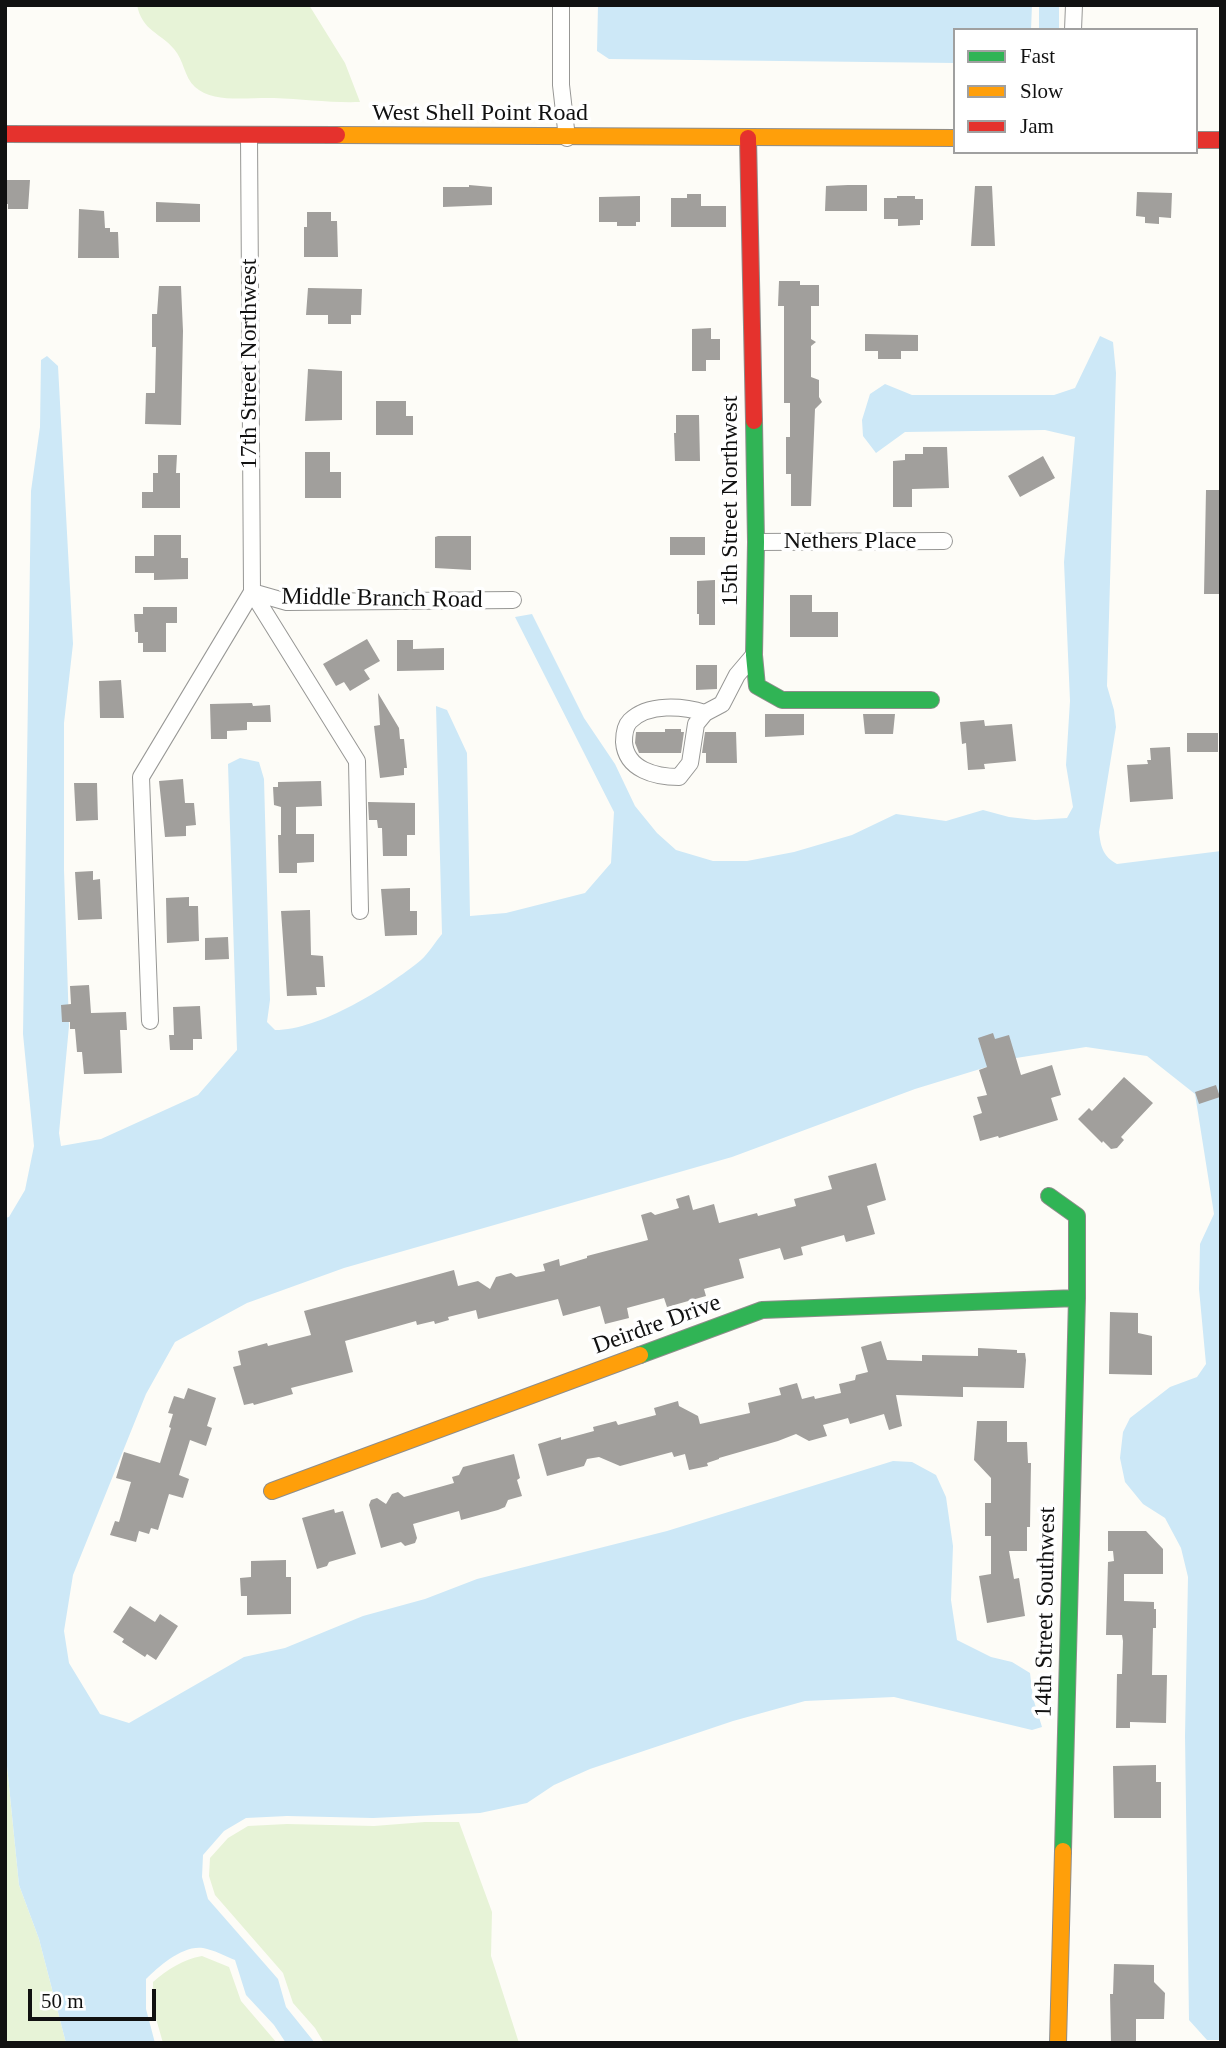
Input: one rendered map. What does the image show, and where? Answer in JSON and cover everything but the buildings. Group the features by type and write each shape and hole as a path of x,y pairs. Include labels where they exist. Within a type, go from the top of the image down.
{"street":[{"path":"561,5 561,85 567,138"},
{"path":"1073,28 1074,5"},
{"name":"West Shell Point Road","path":"5,134 953,138"},
{"name":"17th Street Northwest","path":"248,136 251,592"},
{"name":"15th Street Northwest","path":"748,138 756,542 754,655 757,686 782,700 931,700"},
{"path":"1198,140 1221,140"},
{"name":"Nethers Place","path":"756,542 944,541"},
{"path":"150,1021 141,777 251,592 357,761 360,911"},
{"name":"Middle Branch Road","path":"251,592 287,603 513,600"},
{"path":"705,713 672,708 653,709 638,716 628,723 625,731 626,750 632,761 659,777 679,777 690,763 696,724 705,713 722,704 737,675 754,655"},
{"name":"14th Street Southwest","path":"1049,1196 1077,1216 1058,2043"},
{"name":"Deirdre Drive","path":"272,1491 762,1311 1077,1298"}],"green space":[{"path":"137,5 309,5 345,63 360,102 212,96 191,83 174,49 147,26"},
{"path":"5,1746 19,1885 39,1939 66,2043 5,2043"},
{"path":"459,1822 492,1912 491,1956 519,2043 324,2043 293,2003 283,1973 215,1895 209,1876 210,1858 228,1838 248,1826 374,1826"},
{"path":"202,1956 229,1967 241,2001 277,2043 163,2043 153,2008 153,1982 176,1966"}],"water":[{"path":"598,5 1032,5 1031,28 953,28 953,63 609,59 597,51"},
{"path":"1039,5 1059,5 1059,28 1039,28"},
{"path":"1100,336 1113,342 1116,373 1107,686 1116,727 1099,832 1101,843 1106,855 1117,864 1221,851 1221,2040 1207,2040 1189,2020 1185,1736 1188,1577 1181,1548 1165,1518 1143,1504 1125,1482 1120,1458 1123,1432 1130,1418 1170,1387 1197,1377 1206,1364 1199,1289 1200,1244 1214,1214 1195,1094 1147,1056 1086,1047 1016,1058 915,1089 732,1157 344,1268 247,1303 175,1342 146,1394 73,1575 64,1631 69,1663 100,1714 129,1723 244,1657 285,1648 363,1616 425,1599 477,1579 667,1531 893,1461 912,1462 936,1475 946,1497 953,1546 951,1600 957,1640 991,1657 1012,1662 1030,1673 1033,1698 1042,1727 1032,1730 894,1697 805,1701 733,1721 590,1769 554,1785 527,1803 480,1813 373,1818 246,1818 224,1831 203,1855 202,1877 208,1899 278,1979 286,2007 315,2043 286,2043 274,2025 246,1995 235,1960 211,1950 195,1948 172,1957 146,1979 146,2009 155,2043 66,2043 39,1939 19,1885 5,1746 5,1218 9,1217 25,1190 34,1146 23,1034 31,491 40,427 41,360 47,356 58,366 73,644 64,723 64,870 69,1026 59,1133 61,1146 101,1139 198,1095 237,1050 228,764 240,758 259,762 264,779 270,1000 267,1022 275,1030 312,1023 352,1006 421,960 442,934 436,706 447,710 467,753 470,916 506,913 585,893 611,863 614,812 515,617 532,614 584,718 615,764 635,806 657,833 676,850 713,861 747,861 794,852 852,835 896,814 946,821 983,810 1035,820 1067,818 1073,807 1066,765 1070,701 1064,562 1075,437 1045,430 905,432 876,453 863,436 862,420 870,394 885,384 912,395 1054,395 1075,388"}],"traffic: fast":[{"path":"754,421 754,655 757,686 782,700 931,700"},
{"path":"1049,1196 1077,1216 1063,1851"},
{"path":"640,1355 762,1310 1077,1298"}],"traffic: slow":[{"path":"337,135 953,138"},
{"path":"272,1491 640,1355"},
{"path":"1058,2043 1063,1851"}],"traffic: jam":[{"path":"5,134 337,135"},
{"path":"748,138 754,421"},
{"path":"1198,140 1221,140"}]}
